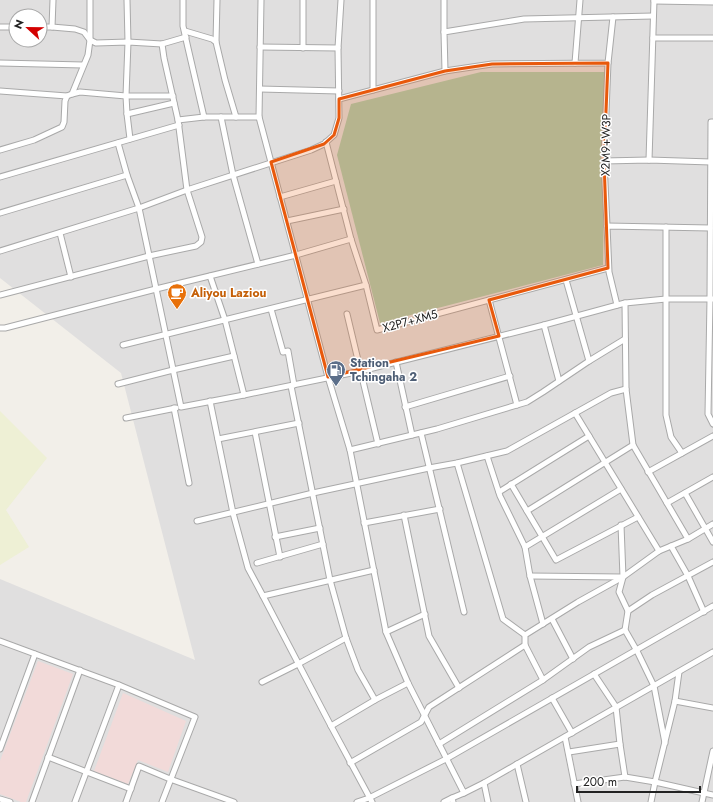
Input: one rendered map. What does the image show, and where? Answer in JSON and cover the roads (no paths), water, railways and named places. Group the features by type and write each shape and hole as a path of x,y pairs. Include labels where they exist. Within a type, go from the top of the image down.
{"street":[{"path":"52,27 53,0"},
{"path":"0,150 34,140 62,127 64,122 65,101 88,55 90,40 90,0"},
{"path":"127,0 128,42 126,96 130,140"},
{"path":"183,0 183,26 204,118"},
{"path":"217,0 216,42 236,117"},
{"path":"261,0 259,117 328,377 350,450 386,632 408,683 464,793"},
{"path":"303,0 303,48"},
{"path":"0,251 139,208 187,190 311,150 324,144 334,135 339,118 338,48 341,0"},
{"path":"373,0 373,90"},
{"path":"444,0 445,71"},
{"path":"575,63 580,0"},
{"path":"649,160 654,1 713,2"},
{"path":"444,32 524,19 653,16"},
{"name":"X2M9+W3P","path":"613,17 608,63 604,161 608,272 617,305"},
{"path":"48,27 79,30 84,32 90,40 96,43 128,42 162,44 186,37"},
{"path":"185,31 212,39 216,42"},
{"path":"653,38 713,38"},
{"path":"0,295 149,256 196,246 201,242 202,237 187,190 179,122 162,44"},
{"path":"260,47 338,48"},
{"path":"0,63 83,66"},
{"path":"339,99 445,71 492,64 608,63"},
{"path":"260,89 339,91"},
{"path":"0,91 69,95 80,92 126,96 173,96"},
{"path":"127,114 174,103"},
{"path":"220,117 233,175 258,264"},
{"path":"0,177 130,140 179,122 220,117 259,117"},
{"path":"713,122 711,122 710,228 712,299 708,414 713,424"},
{"name":"X2P7+XM5","path":"326,142 351,239 366,285 377,330 608,268"},
{"path":"118,143 139,208 181,407"},
{"path":"604,161 649,160 711,162"},
{"path":"0,213 127,174"},
{"path":"280,197 336,181"},
{"path":"287,221 344,209"},
{"path":"607,226 710,228"},
{"path":"666,227 666,416 671,437 682,453"},
{"path":"60,233 71,276"},
{"path":"0,328 296,255 351,239"},
{"path":"210,276 225,320 244,395"},
{"path":"566,280 589,361"},
{"path":"122,345 366,285"},
{"path":"126,418 361,371 544,325 625,302 666,299 712,299"},
{"path":"490,300 517,404"},
{"path":"625,302 626,389 632,445 688,539"},
{"path":"271,309 282,352 288,351 299,423 330,580 346,638 358,670 374,700"},
{"path":"347,314 378,444"},
{"path":"544,325 559,381"},
{"path":"350,450 421,433 527,402 625,338"},
{"path":"118,384 234,356"},
{"path":"396,362 412,435"},
{"path":"405,407 510,376"},
{"path":"197,521 313,493 507,452 611,393 626,389"},
{"path":"210,401 232,513 248,568 370,800"},
{"path":"174,408 190,483"},
{"path":"575,413 659,551"},
{"path":"218,439 299,423"},
{"path":"255,432 280,557"},
{"path":"421,433 464,612"},
{"path":"499,492 589,436"},
{"path":"648,472 713,436"},
{"path":"527,511 632,445"},
{"path":"487,456 499,492 525,547 530,576 543,624"},
{"path":"457,463 503,619 525,635"},
{"path":"667,503 713,477"},
{"path":"511,484 556,560 638,516"},
{"path":"525,547 621,489"},
{"path":"685,493 713,542"},
{"path":"364,523 440,509"},
{"path":"404,515 429,636 459,688"},
{"path":"525,635 578,602 623,577 659,551 688,539 713,524"},
{"path":"621,525 623,577 619,592 628,611 625,630 654,686 665,743"},
{"path":"275,537 320,528"},
{"path":"257,564 323,544"},
{"path":"671,546 688,576 704,612"},
{"path":"628,611 652,595 713,562"},
{"path":"263,596 374,570"},
{"path":"530,576 623,577"},
{"path":"357,802 370,800 446,759 594,674 704,612 712,609"},
{"path":"386,632 425,614"},
{"path":"552,619 573,659"},
{"path":"439,744 544,680 589,647 625,630"},
{"path":"525,635 525,645 544,680"},
{"path":"262,682 346,638"},
{"path":"0,641 119,685 195,717 162,802"},
{"path":"350,763 421,722 429,707 525,645"},
{"path":"444,802 453,800 484,783 713,652"},
{"path":"0,749 35,654"},
{"path":"32,802 80,670"},
{"path":"651,802 675,701 679,672"},
{"path":"594,674 616,707 625,777"},
{"path":"331,726 374,700 408,683"},
{"path":"75,802 119,685"},
{"path":"552,698 572,733"},
{"path":"675,701 713,708"},
{"path":"565,737 578,802"},
{"path":"569,752 620,744"},
{"path":"702,802 713,751"},
{"path":"48,756 131,789"},
{"path":"517,764 526,802"},
{"path":"126,802 139,766 234,802"},
{"path":"574,784 625,777 713,795"},
{"path":"484,783 488,802"},
{"path":"0,799 10,802"}],"place":[{"name":"Aliyou Laziou","path":"177,310"},
{"name":"Station Tchingaha 2","path":"336,387"}]}
